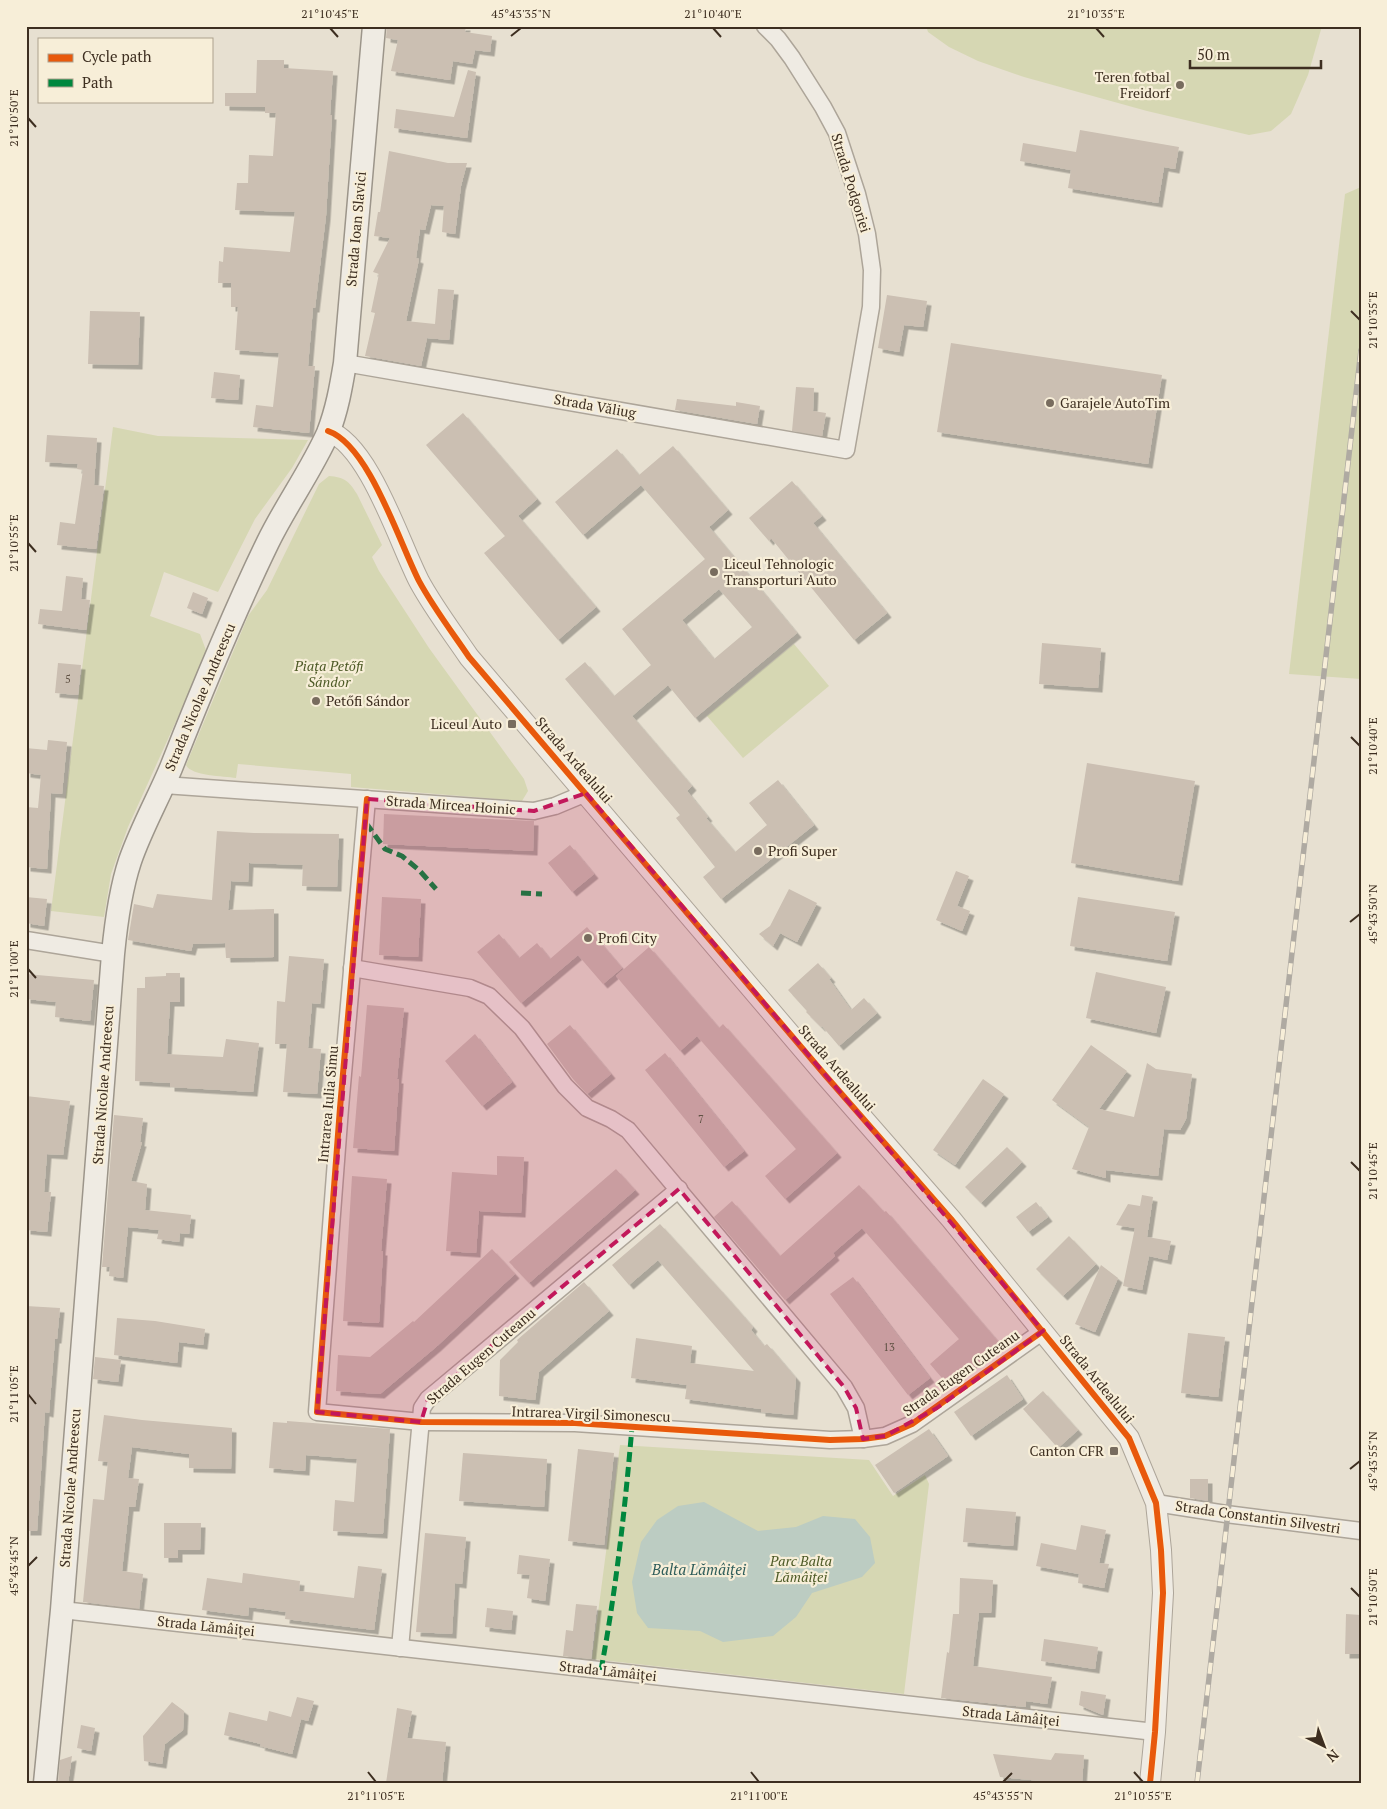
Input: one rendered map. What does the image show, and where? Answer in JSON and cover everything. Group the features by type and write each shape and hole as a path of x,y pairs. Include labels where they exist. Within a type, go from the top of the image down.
{"main road":[{"name":"Strada Ioan Slavici","path":"328,431 340,393 345,363 374,26"},
{"name":"Strada Nicolae Andreescu","path":"45,1783 62,1610 112,954 124,882 130,860 164,785 210,669 262,554 279,520 317,456 328,431"}],"street":[{"name":"Strada Podgoriei","path":"765,26 778,39 792,58 837,133 857,194 867,234 872,270 871,307 846,450"},
{"name":"Strada Văliug","path":"345,363 846,450"},
{"name":"Strada Ardealului","path":"328,431 337,434 350,444 359,456 374,482 420,582 469,657 951,1220 1129,1438 1156,1503 1161,1550 1163,1593 1155,1732 1150,1783"},
{"name":"Strada Mircea Hoinic","path":"164,785 534,811 555,806 586,793"},
{"name":"Intrarea Iulia Simu","path":"318,1412 367,799"},
{"path":"26,940 112,954"},
{"path":"352,968 470,988 489,996 522,1028 565,1086 587,1108 611,1119 628,1130 679,1189 844,1387 856,1408 863,1439"},
{"name":"Strada Eugen Cuteanu","path":"400,1648 422,1408 428,1399 679,1189"},
{"name":"Strada Eugen Cuteanu","path":"863,1439 885,1436 912,1424 1043,1331"},
{"name":"Intrarea Virgil Simonescu","path":"318,1412 421,1422 575,1423 830,1440 863,1439"},
{"name":"Strada Constantin Silvestri","path":"1156,1503 1361,1531"},
{"name":"Strada Lămâiței","path":"62,1610 1155,1732"}],"highlighted area":[{"path":"586,793 1043,1331 937,1408 885,1436 863,1439 856,1408 844,1387 679,1189 428,1399 421,1422 317,1412 367,799 534,811"}],"green space":[{"name":"Teren fotbal Freidorf","path":"926,26 1322,26 1308,75 1291,114 1271,131 1249,135 1147,111 1024,77 978,61 949,47 928,32"},
{"path":"1361,187 1361,679 1289,674 1345,194"},
{"path":"113,427 158,436 308,440 292,468 255,519 218,592 164,572 150,616 200,634 207,653 128,827 111,874 104,917 51,911"},
{"name":"Piața Petőfi Sándor","path":"329,476 346,480 357,494 382,545 372,557 379,571 429,648 524,779 528,791 522,801 351,787 351,774 238,764 236,778 201,773 189,769 186,765 248,616 267,590 319,484"},
{"path":"794,644 829,686 743,758 707,716"},
{"name":"Parc Balta Lămâiței","path":"620,1445 869,1460 893,1496 925,1475 929,1484 904,1694 592,1659"}],"water":[{"name":"Balta Lămâiței","path":"704,1502 758,1531 796,1527 823,1516 855,1519 870,1537 875,1563 862,1577 812,1593 796,1617 773,1636 723,1642 700,1631 648,1628 637,1613 632,1582 641,1542 657,1520 678,1506"}],"building":[{"path":"387,26 466,26 465,32 492,36 490,52 475,50 472,64 453,61 450,80 391,71 398,40 386,38"},
{"path":"257,60 284,60 284,68 333,71 326,216 315,308 313,308 308,366 315,366 309,433 253,427 256,405 273,407 279,353 235,350 238,307 231,307 231,283 218,283 219,261 223,262 224,247 290,252 295,212 235,210 237,183 248,183 249,155 273,156 276,113 265,113 265,107 225,106 225,93 256,93"},
{"path":"468,70 476,72 467,138 394,128 396,109 454,117"},
{"path":"1080,130 1179,147 1175,169 1164,167 1158,203 1068,188 1071,170 1020,161 1023,143 1076,152"},
{"path":"389,151 448,163 467,163 461,186 455,234 442,232 444,206 431,205 425,230 420,229 416,258 419,259 406,321 435,324 438,289 454,290 449,340 427,338 421,366 365,356 375,313 371,312 379,274 373,272 390,238 374,236 378,212 380,212"},
{"path":"887,295 927,301 923,327 904,325 899,352 878,348"},
{"path":"90,311 140,312 138,365 88,364"},
{"name":"Garajele AutoTim","path":"951,343 1162,375 1148,464 937,432"},
{"path":"214,372 240,375 238,400 211,398"},
{"path":"796,387 814,388 813,411 826,413 822,436 792,431"},
{"path":"677,399 736,406 736,402 760,406 757,424 675,410"},
{"path":"463,413 537,499 518,516 596,607 558,640 484,553 505,536 426,445"},
{"path":"47,435 97,438 94,485 104,486 96,549 57,545 60,522 75,524 83,470 77,469 78,464 45,462"},
{"path":"673,446 728,510 709,527 797,633 695,718 668,685 632,716 692,786 687,791 708,817 706,818 735,852 767,825 749,803 778,780 814,825 721,899 703,877 715,867 676,818 680,815 565,679 585,662 614,696 651,665 622,629 705,559 641,485 583,535 555,502 617,449 639,475","holes":["719,589 752,627 714,659 682,620"]},
{"path":"792,481 822,516 813,523 887,613 854,640 771,538 769,541 749,518"},
{"path":"66,576 83,578 81,599 90,600 86,630 38,624 40,609 62,611"},
{"path":"193,592 208,598 202,614 187,608"},
{"path":"1042,643 1101,648 1098,688 1039,684"},
{"path":"58,663 81,665 78,695 55,693"},
{"path":"48,740 67,742 62,794 51,793 47,869 26,867 26,807 38,808 41,775 26,773 26,748 47,750"},
{"path":"1087,763 1195,781 1178,881 1071,863"},
{"path":"384,814 534,821 533,851 383,844"},
{"path":"217,831 339,834 337,887 302,886 303,865 249,863 248,882 231,881 228,910 274,909 274,957 226,958 225,943 193,944 191,951 128,940 134,904 153,908 157,894 212,900"},
{"path":"570,845 594,874 572,892 548,863"},
{"path":"956,871 969,876 957,906 970,911 962,931 936,920"},
{"path":"789,889 817,903 797,942 780,933 773,946 759,934 770,926"},
{"path":"26,897 47,899 44,926 26,923"},
{"path":"382,897 421,899 418,957 379,955"},
{"path":"1078,897 1175,912 1167,961 1070,946"},
{"path":"587,927 622,968 603,984 578,955 521,1003 477,952 499,934 519,958 537,943 550,959"},
{"path":"649,947 719,1028 723,1024 837,1153 785,1199 765,1176 796,1149 697,1036 680,1051 616,976"},
{"path":"289,956 324,959 320,1004 312,1003 308,1048 321,1049 317,1094 283,1092 287,1044 275,1044 277,1001 285,1002"},
{"path":"818,963 831,978 829,979 851,1010 864,998 877,1013 839,1046 822,1026 806,1012 788,990"},
{"path":"1096,972 1166,987 1156,1033 1086,1018"},
{"path":"166,973 180,973 180,1002 170,1002 167,1054 223,1057 226,1039 259,1043 253,1092 170,1087 170,1083 135,1081 137,988 145,988 145,977 166,976"},
{"path":"26,974 94,980 90,1021 55,1017 56,1002 26,999"},
{"path":"367,1005 404,1008 397,1079 399,1079 394,1151 353,1148"},
{"path":"570,1025 611,1074 587,1094 573,1079 547,1044"},
{"path":"475,1034 512,1082 482,1106 445,1061"},
{"path":"1091,1045 1127,1071 1099,1109 1134,1117 1147,1063 1156,1069 1192,1074 1186,1119 1180,1130 1164,1129 1158,1176 1106,1170 1106,1178 1072,1169 1089,1127 1052,1100"},
{"path":"665,1053 744,1151 724,1167 645,1070"},
{"path":"983,1079 1004,1094 955,1165 933,1150"},
{"path":"26,1096 70,1101 63,1155 47,1154 44,1192 51,1192 47,1232 26,1230"},
{"path":"114,1115 143,1118 140,1142 142,1142 131,1181 147,1184 145,1210 191,1215 189,1234 180,1233 179,1242 157,1239 159,1230 128,1227 123,1278 109,1276 110,1267 102,1267"},
{"path":"1007,1147 1022,1162 981,1203 965,1187"},
{"path":"497,1156 524,1157 521,1213 479,1211 476,1253 446,1251 452,1172 497,1175"},
{"path":"616,1169 635,1190 529,1283 509,1262"},
{"path":"352,1176 387,1179 381,1251 383,1251 379,1323 343,1321"},
{"path":"859,1185 884,1212 886,1211 1001,1345 949,1386 930,1364 959,1339 862,1228 833,1253 835,1256 785,1300 714,1217 732,1201 780,1256"},
{"path":"1142,1195 1153,1197 1147,1237 1171,1241 1167,1260 1149,1256 1142,1290 1123,1286 1135,1228 1116,1225 1128,1204 1140,1206"},
{"path":"1036,1202 1048,1217 1028,1232 1016,1217"},
{"path":"660,1224 753,1327 751,1330 764,1346 767,1344 796,1378 793,1415 761,1412 761,1409 685,1399 687,1385 631,1378 636,1338 692,1346 690,1363 754,1371 658,1260 629,1285 612,1265"},
{"path":"1069,1236 1096,1264 1063,1296 1036,1269"},
{"path":"492,1249 515,1274 436,1347 380,1394 336,1391 338,1355 370,1357 414,1322"},
{"path":"1101,1265 1118,1278 1095,1332 1075,1324"},
{"path":"853,1277 930,1378 908,1395 830,1294"},
{"path":"584,1282 609,1311 539,1372 535,1400 499,1396 500,1360 518,1342 517,1340"},
{"path":"26,1306 60,1308 57,1339 55,1339 49,1413 45,1412 37,1531 26,1531"},
{"path":"117,1318 155,1321 205,1329 203,1345 179,1342 177,1363 114,1355"},
{"path":"1188,1333 1225,1337 1218,1397 1181,1393"},
{"path":"95,1357 121,1360 118,1382 93,1379"},
{"path":"1007,1375 1023,1399 971,1436 954,1412"},
{"path":"1043,1391 1078,1430 1058,1448 1023,1409"},
{"path":"104,1415 232,1428 231,1469 189,1468 189,1454 132,1447 128,1478 139,1479 135,1507 129,1507 122,1571 143,1574 139,1609 83,1602 93,1499 104,1500 108,1462 98,1461"},
{"path":"287,1421 390,1429 383,1534 333,1531 335,1500 354,1502 357,1459 306,1455 305,1471 269,1468 273,1422 287,1423"},
{"path":"929,1429 948,1456 894,1493 875,1465"},
{"path":"578,1449 614,1453 604,1545 568,1541"},
{"path":"463,1453 547,1459 544,1507 459,1501"},
{"path":"1190,1479 1208,1479 1208,1501 1190,1498"},
{"path":"966,1508 1016,1512 1013,1546 963,1542"},
{"path":"164,1523 201,1523 200,1550 178,1550 178,1558 164,1558"},
{"path":"1081,1525 1106,1530 1099,1563 1109,1564 1104,1588 1078,1583 1079,1574 1036,1566 1041,1543 1076,1550"},
{"path":"425,1533 466,1537 462,1584 455,1583 452,1634 416,1632"},
{"path":"519,1555 550,1559 545,1601 527,1598 530,1575 517,1574"},
{"path":"358,1566 382,1569 374,1630 285,1619 286,1612 249,1607 248,1616 202,1610 207,1578 242,1583 243,1573 300,1581 299,1591 354,1598"},
{"path":"960,1578 993,1580 991,1613 979,1613 973,1666 1052,1677 1047,1704 1026,1701 1026,1707 941,1698 947,1652 949,1653 953,1614 959,1614"},
{"path":"576,1604 597,1606 591,1659 563,1656 566,1630 573,1631"},
{"path":"487,1608 513,1611 511,1630 485,1627"},
{"path":"1346,1614 1361,1615 1361,1654 1345,1654"},
{"path":"1044,1639 1098,1647 1095,1669 1041,1661"},
{"path":"1081,1691 1106,1695 1103,1715 1079,1705"},
{"path":"297,1697 314,1701 308,1721 301,1719 292,1754 224,1735 229,1712 267,1721 269,1711 291,1717"},
{"path":"172,1702 184,1711 183,1730 165,1744 162,1764 144,1761 143,1736"},
{"path":"397,1708 412,1711 407,1738 446,1742 442,1783 386,1783"},
{"path":"81,1725 95,1728 91,1751 77,1748"},
{"path":"1055,1753 1084,1755 1082,1783 1000,1777 993,1754 1051,1760"},
{"path":"72,1756 68,1783 58,1783 60,1760"}],"railway":[{"path":"1197,1783 1361,350"}],"marked path":[{"path":"366,823 385,849 402,856 419,870 436,889"},
{"path":"521,893 542,894"},
{"path":"601,1670 620,1549 632,1427"}],"cycle path":[{"path":"328,431 343,440 357,455 370,474 419,581 436,610 469,657 825,1075 951,1219 1129,1438 1156,1503 1161,1550 1163,1593 1155,1732 1150,1783"},
{"path":"367,799 340,1108 317,1412 421,1422 575,1423 830,1440 863,1439 885,1436 912,1424 1043,1331"}],"place":[{"name":"Teren fotbal Freidorf","path":"1180,85"},
{"name":"Garajele AutoTim","path":"1050,403"},
{"name":"Liceul Tehnologic Transporturi Auto","path":"714,572"},
{"name":"Petőfi Sándor","path":"316,701"},
{"name":"Liceul Auto","path":"512,724"},
{"name":"Profi Super","path":"758,851"},
{"name":"Profi City","path":"588,938"},
{"name":"Canton CFR","path":"1114,1451"}]}
